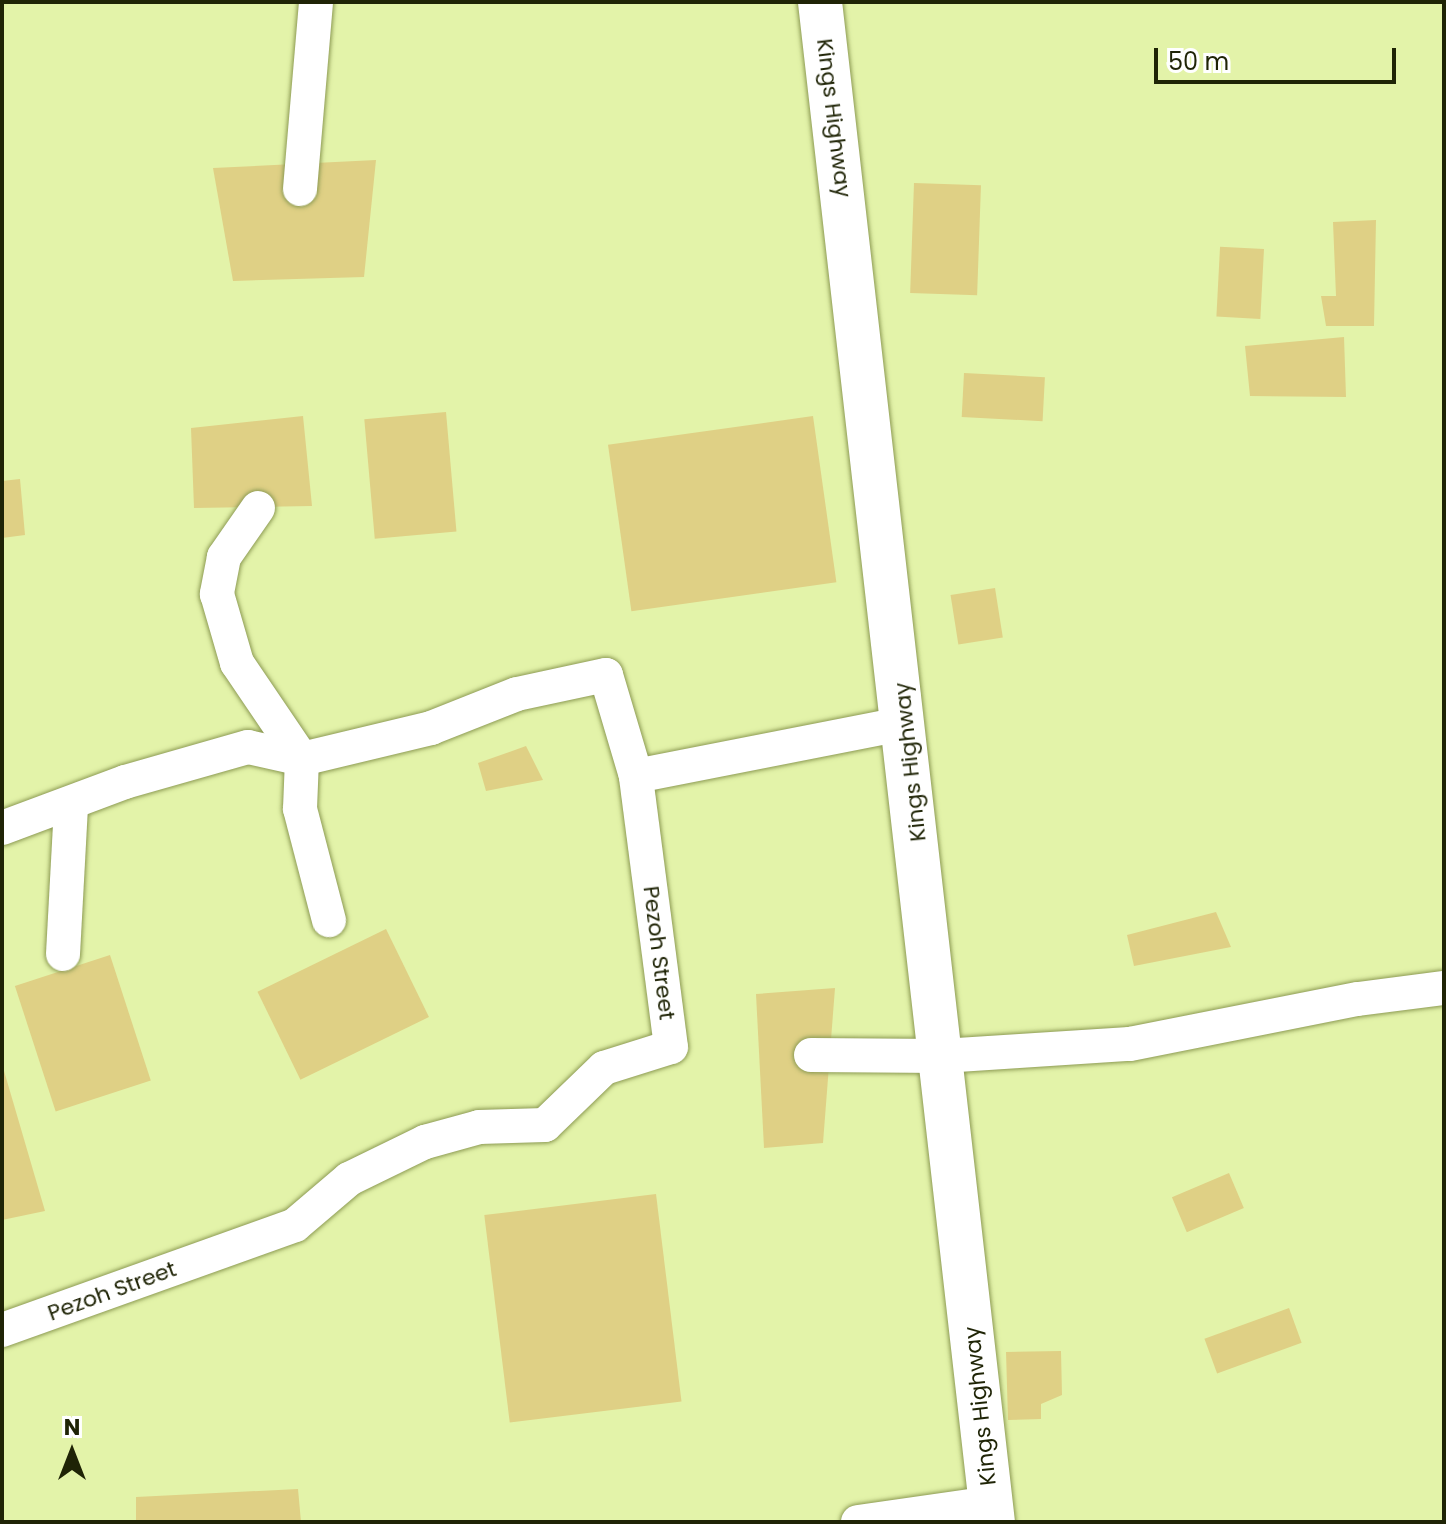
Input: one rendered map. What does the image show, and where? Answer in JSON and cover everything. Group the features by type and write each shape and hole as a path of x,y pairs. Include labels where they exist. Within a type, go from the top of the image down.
{"street":[{"path":"300,189 316,2"},
{"name":"Kings Highway","path":"820,2 905,723 992,1512"},
{"path":"258,508 224,557 217,594 237,663 302,759 300,809 329,920"},
{"path":"2,828 71,807 125,782 248,747 302,759 431,728 517,694 606,675 636,776 905,723"},
{"name":"Pezoh Street","path":"2,1330 295,1225 349,1179 425,1142 479,1127 545,1125 604,1068 671,1047 636,776"},
{"path":"63,954 71,807"},
{"path":"811,1055 942,1056 1130,1044 1358,999 1444,988"},
{"path":"858,1522 992,1512"}],"building":[{"path":"376,160 364,277 233,281 213,168"},
{"path":"914,183 981,185 977,295 910,293"},
{"path":"1376,220 1374,326 1326,326 1321,296 1336,296 1333,222"},
{"path":"1220,247 1264,249 1260,319 1216,317"},
{"path":"1344,337 1346,397 1250,396 1245,346"},
{"path":"964,373 1045,377 1043,421 962,417"},
{"path":"446,412 456,532 375,539 364,419"},
{"path":"303,416 312,506 194,508 191,428"},
{"path":"813,416 836,582 631,611 608,445"},
{"path":"20,479 25,535 2,538 2,481"},
{"path":"995,588 1003,637 958,644 951,595"},
{"path":"526,746 543,780 486,791 478,763"},
{"path":"1216,912 1231,947 1134,966 1127,935"},
{"path":"386,929 429,1017 300,1080 257,992"},
{"path":"110,955 151,1081 56,1111 15,986"},
{"path":"835,988 823,1143 764,1148 756,994"},
{"path":"2,1064 45,1211 2,1220"},
{"path":"1229,1173 1244,1208 1187,1232 1172,1197"},
{"path":"656,1194 681,1401 510,1423 484,1215"},
{"path":"1289,1308 1302,1343 1217,1374 1204,1339"},
{"path":"1061,1351 1062,1395 1041,1404 1041,1419 1008,1420 1006,1352"},
{"path":"298,1489 301,1522 136,1522 136,1497"}]}
